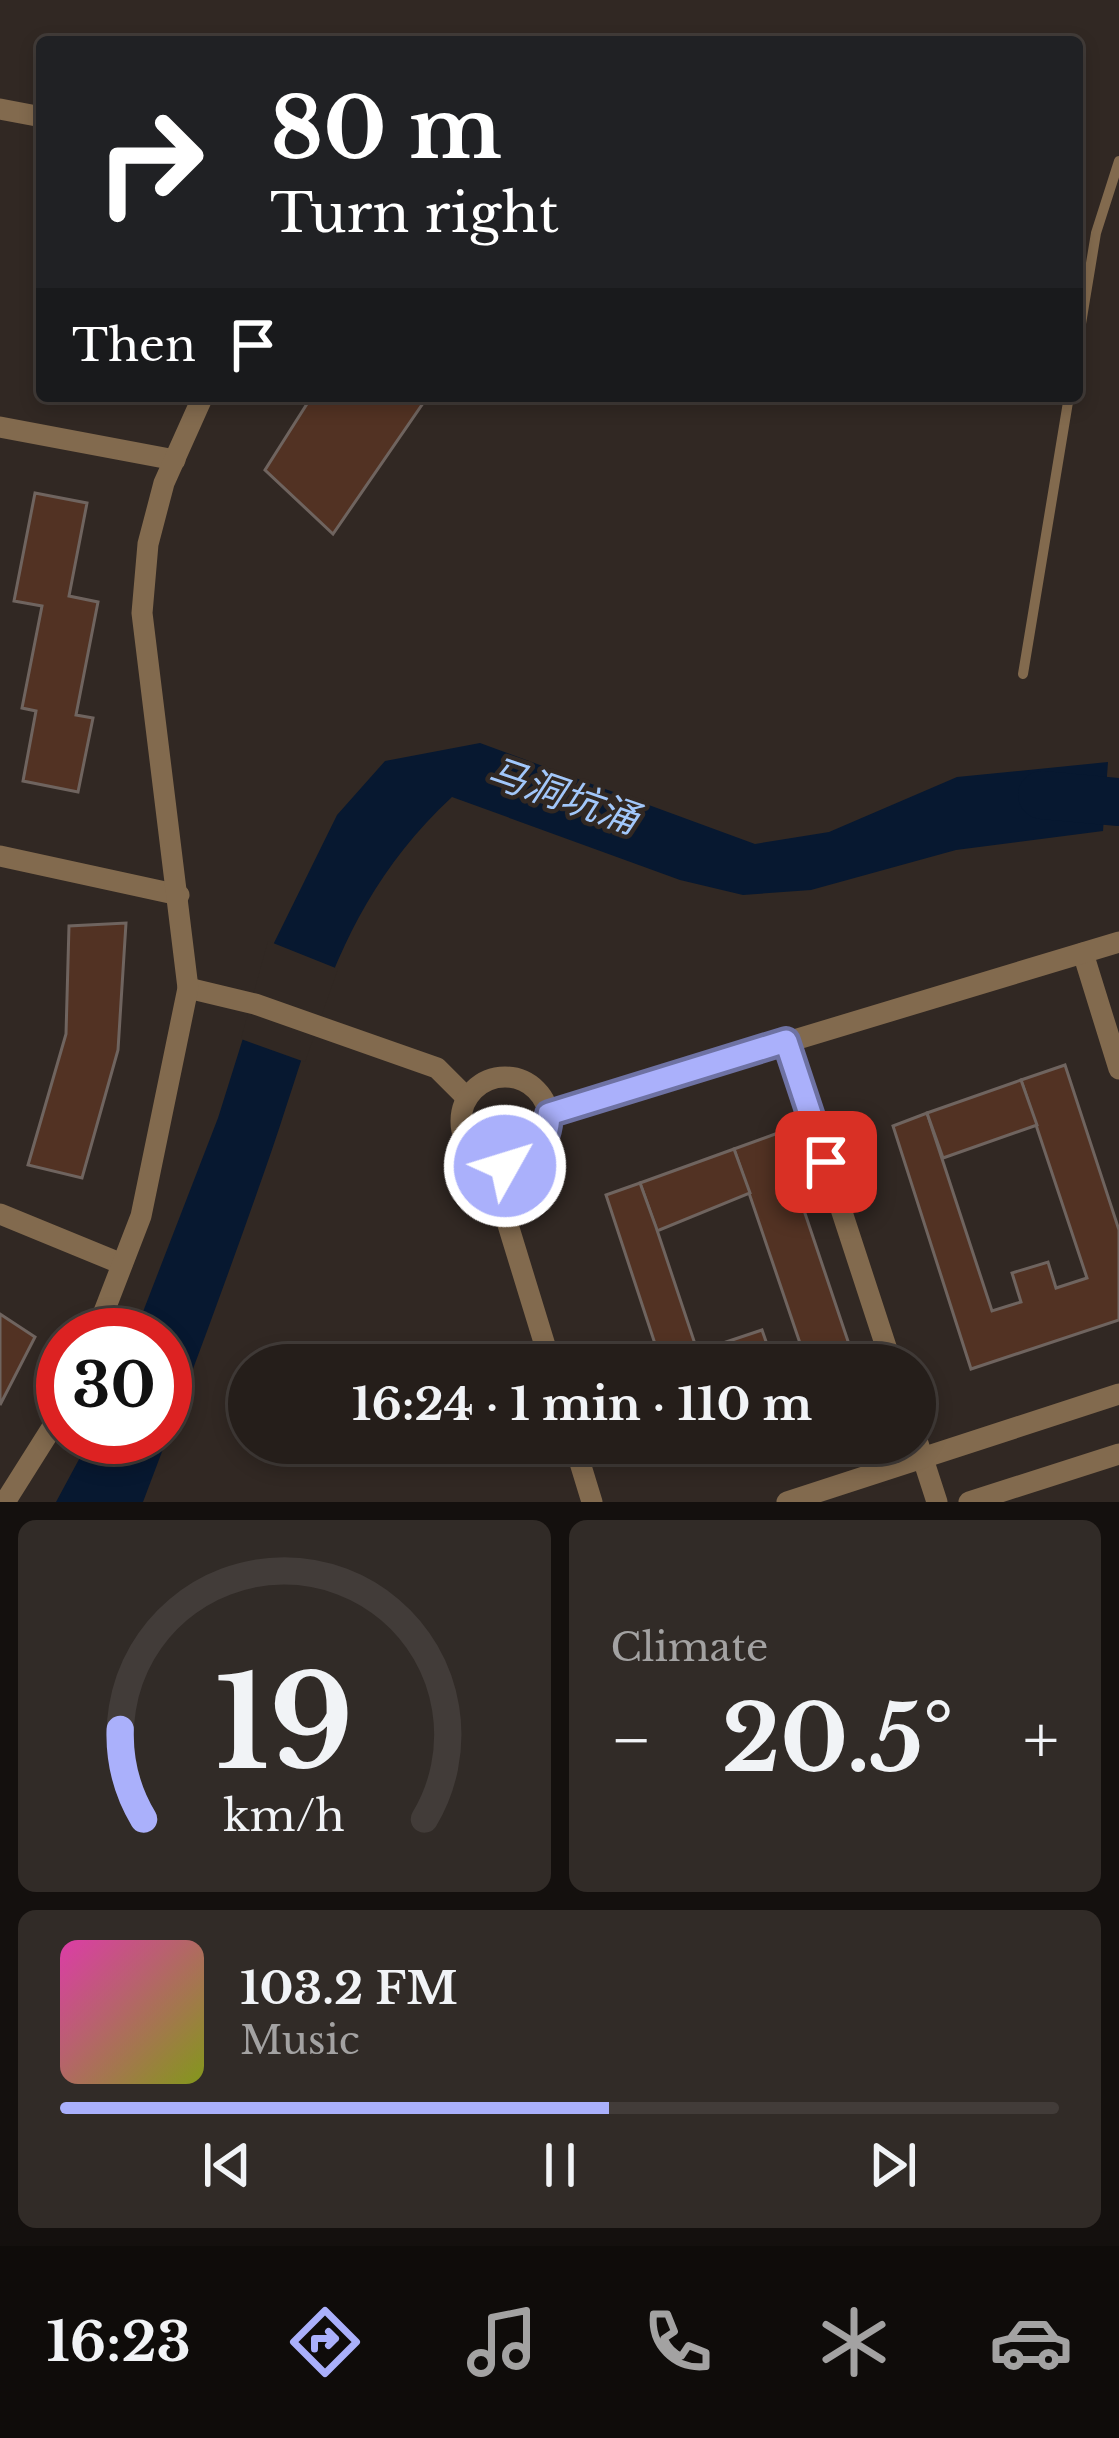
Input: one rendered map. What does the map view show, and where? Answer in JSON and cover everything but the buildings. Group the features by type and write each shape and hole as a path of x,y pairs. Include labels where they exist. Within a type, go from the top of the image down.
{"street":[{"path":"0,109 36,116"},
{"path":"105,1308 141,1216 188,988 142,613 148,544 175,460 200,402"},
{"path":"0,427 175,460"},
{"path":"0,856 179,895"},
{"path":"549,1114 1119,942"},
{"path":"1083,953 1119,1069"},
{"path":"188,988 255,1004 437,1068 467,1098"},
{"path":"786,1041 885,1344"},
{"path":"490,1079 521,1079 544,1099 549,1114 544,1144 534,1156 505,1166 476,1155 461,1129 467,1098 490,1079"},
{"path":"490,1163 545,1344"},
{"path":"0,1214 122,1264"},
{"path":"936,1454 1119,1394"},
{"path":"5,1502 36,1453"},
{"path":"969,1502 1119,1454"},
{"path":"580,1464 592,1502"},
{"path":"787,1502 904,1464"},
{"path":"925,1464 938,1502"}],"lane":[{"path":"1083,312 1096,233 1119,161"},
{"path":"1023,674 1068,402"}],"water":[{"path":"480,743 755,844 829,832 957,777 1108,762 1103,831 956,850 811,890 743,895 680,880 452,797 381,880 334,969 192,1370 192,1308 144,1308 218,1118 271,949 337,815 385,761"},
{"path":"76,1464 157,1464 143,1502 56,1502"}],"pier":[{"path":"268,941 338,969 305,1062 241,1039"}],"waterway":[{"name":"马洞坑涌","path":"1042,795 1119,802"}],"route":[{"path":"505,1166 534,1156 544,1144 549,1114 786,1041 826,1162"}]}
